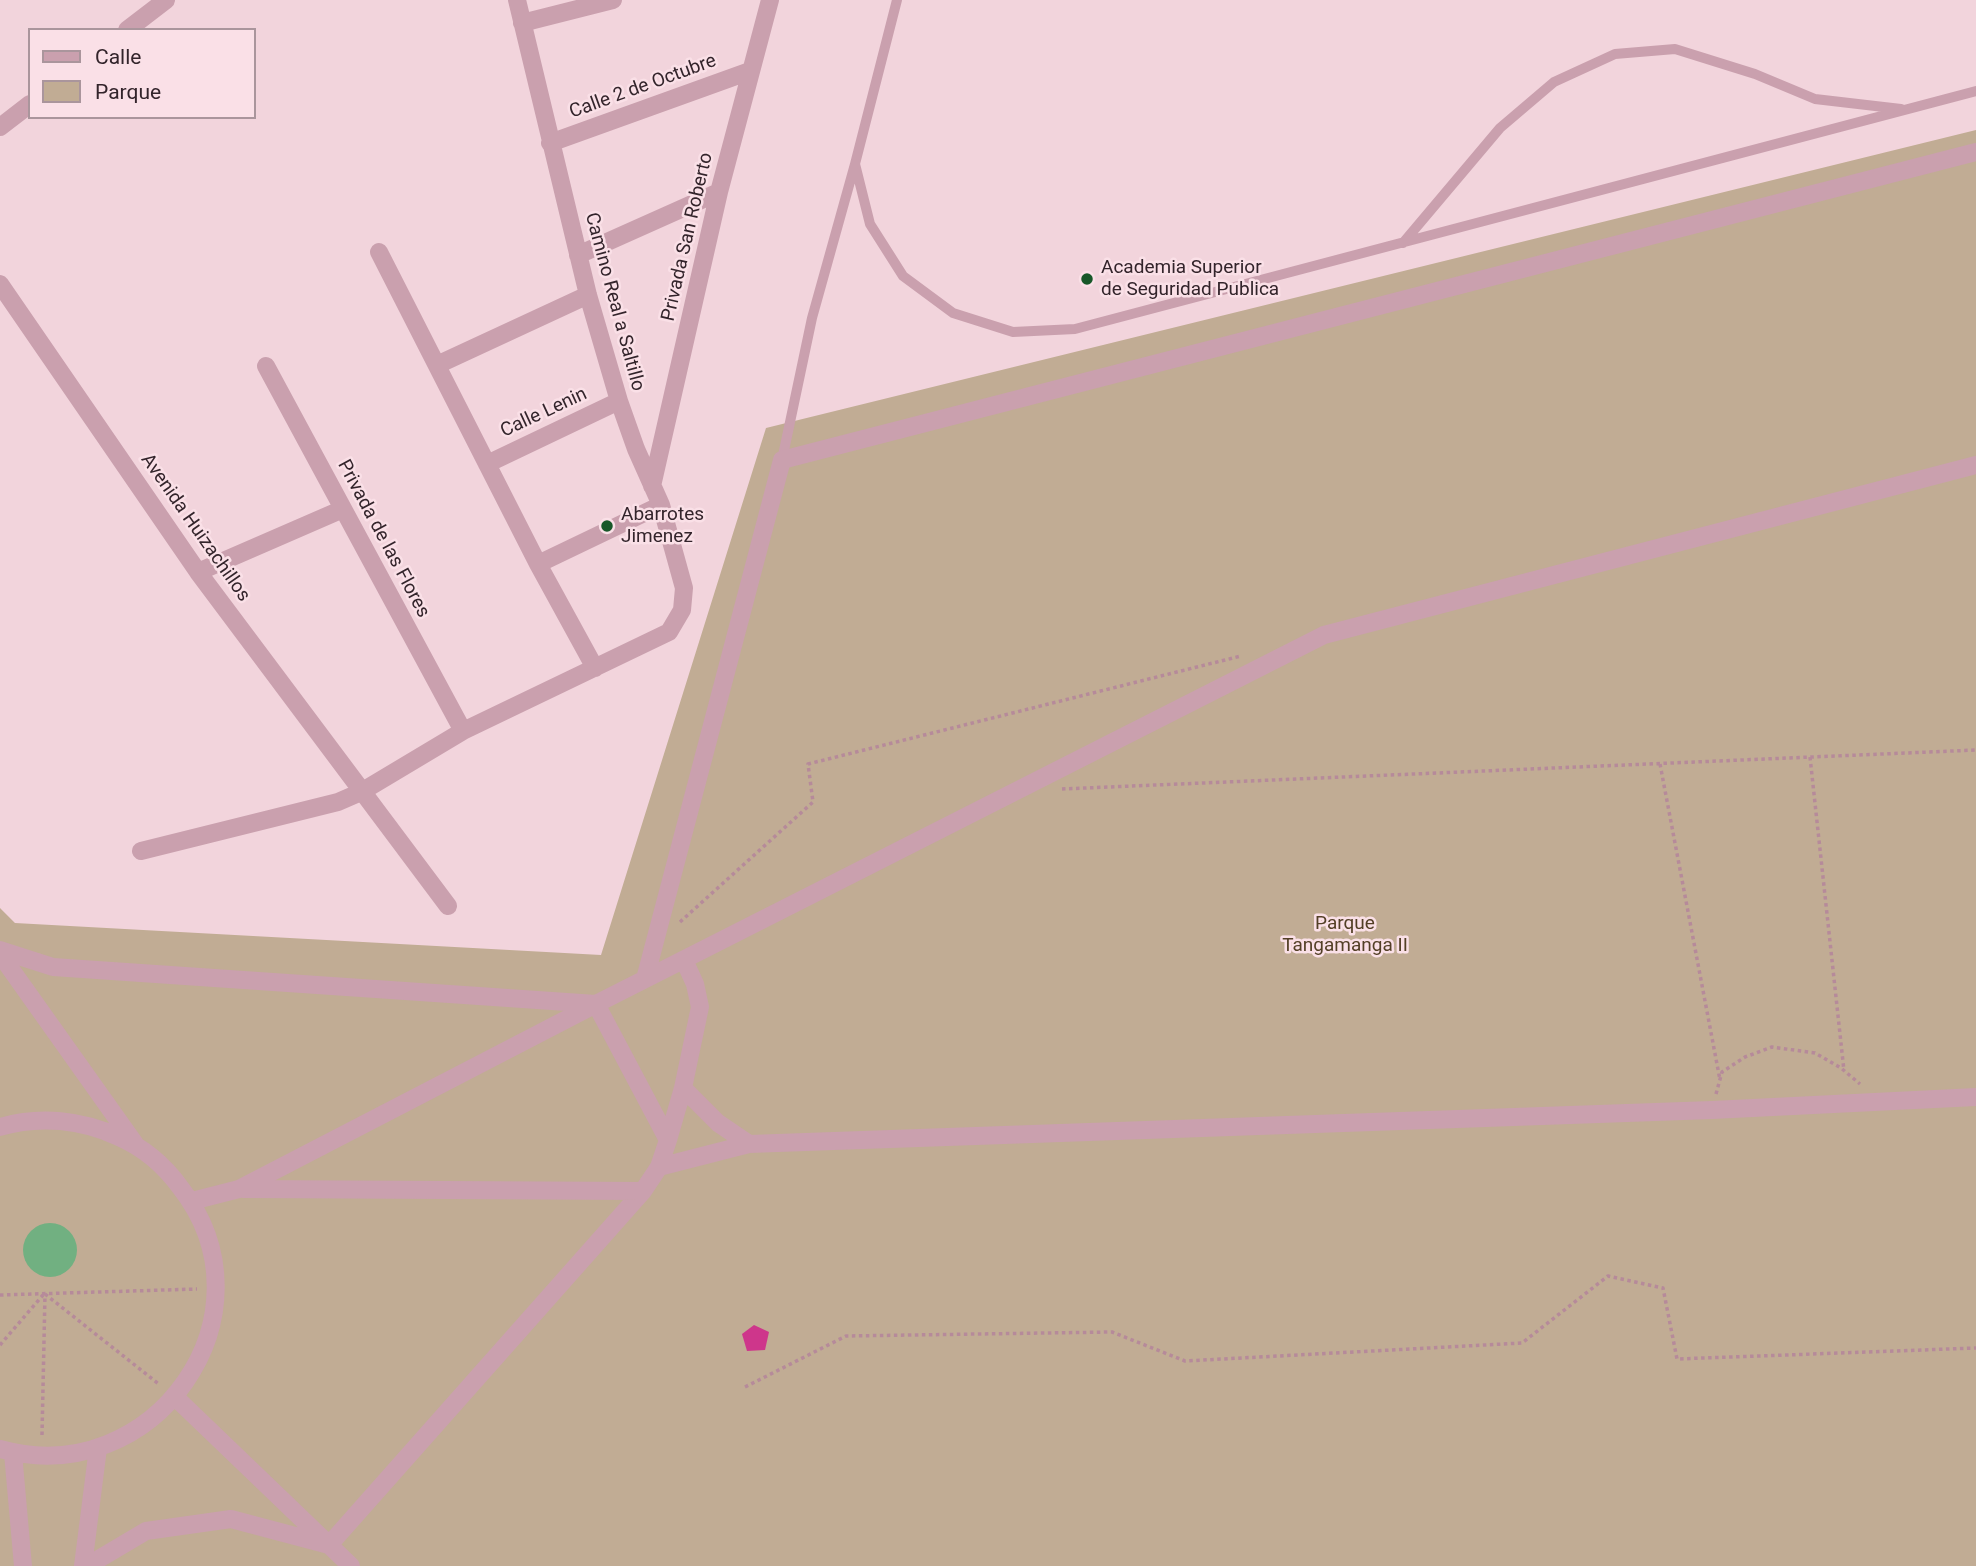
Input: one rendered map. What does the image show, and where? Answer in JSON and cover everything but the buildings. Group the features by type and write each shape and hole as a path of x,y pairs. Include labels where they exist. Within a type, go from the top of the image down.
{"street":[{"path":"130,28 166,0"},
{"name":"Camino Real a Saltillo","path":"517,0 588,295 619,401 661,505 684,588 682,610 669,632 595,668"},
{"path":"522,23 612,0"},
{"name":"Privada San Roberto","path":"652,485 719,192 770,0"},
{"name":"Calle 2 de Octubre","path":"550,143 750,72"},
{"path":"0,127 28,106"},
{"path":"645,979 782,460 1976,152"},
{"path":"578,255 719,192"},
{"path":"141,851 338,802 361,792 463,731 595,668 538,564 379,252"},
{"name":"Avenida Huizachillos","path":"0,284 198,572 448,906"},
{"path":"437,365 588,295"},
{"name":"Privada de las Flores","path":"266,366 463,731"},
{"name":"Calle Lenin","path":"487,464 619,401"},
{"path":"192,1202 239,1189 596,1004 1324,635 1976,465"},
{"path":"538,564 661,505"},
{"path":"198,572 343,509"},
{"path":"0,952 53,967 596,1004"},
{"path":"0,952 135,1144"},
{"path":"329,1545 643,1191 659,1167 683,1088 700,1007 695,984 684,960"},
{"path":"596,1004 668,1140"},
{"path":"683,1088 718,1123 749,1144"},
{"path":"659,1167 749,1144 1712,1110 1976,1097"},
{"path":"0,1127 17,1122 58,1120 98,1127 135,1144 167,1169 192,1202 211,1248 216,1288 211,1327 197,1364 175,1397 153,1419 127,1436 98,1448 70,1455 42,1456 7,1451 23,1566"},
{"path":"239,1189 643,1191"},
{"path":"175,1397 351,1566"},
{"path":"85,1566 98,1448"},
{"path":"85,1566 146,1531 230,1519 329,1545"}],"lane":[{"path":"782,460 812,318 897,0"},
{"path":"1402,243 1500,128 1554,82 1615,54 1675,49 1755,74 1815,99 1909,110"},
{"path":"855,164 870,224 904,276 953,313 1013,332 1075,329 1976,91"}],"path":[{"path":"654,944 813,802 808,764 1243,655"},
{"path":"1060,789 1976,750"},
{"path":"1810,757 1844,1071"},
{"path":"1660,764 1720,1080"},
{"path":"1712,1110 1722,1072 1745,1057 1772,1047 1815,1053 1844,1071 1881,1101"},
{"path":"745,1387 846,1336 1112,1332 1185,1361 1522,1343 1608,1276 1663,1288 1677,1359 1976,1348"},
{"path":"0,1295 216,1288"},
{"path":"0,1345 45,1294"},
{"path":"45,1294 175,1397"},
{"path":"42,1456 45,1294"}],"green space":[{"name":"Parque Tangamanga II","path":"1976,130 1976,1566 0,1566 0,908 15,923 601,955 766,428"}],"shaded area":[{"path":"50,1223 69,1231 77,1250 69,1269 50,1277 31,1269 23,1250 31,1231"}],"place":[{"name":"Academia Superior de Seguridad Publica","path":"1087,279"},
{"name":"Abarrotes Jimenez","path":"607,526"}]}
